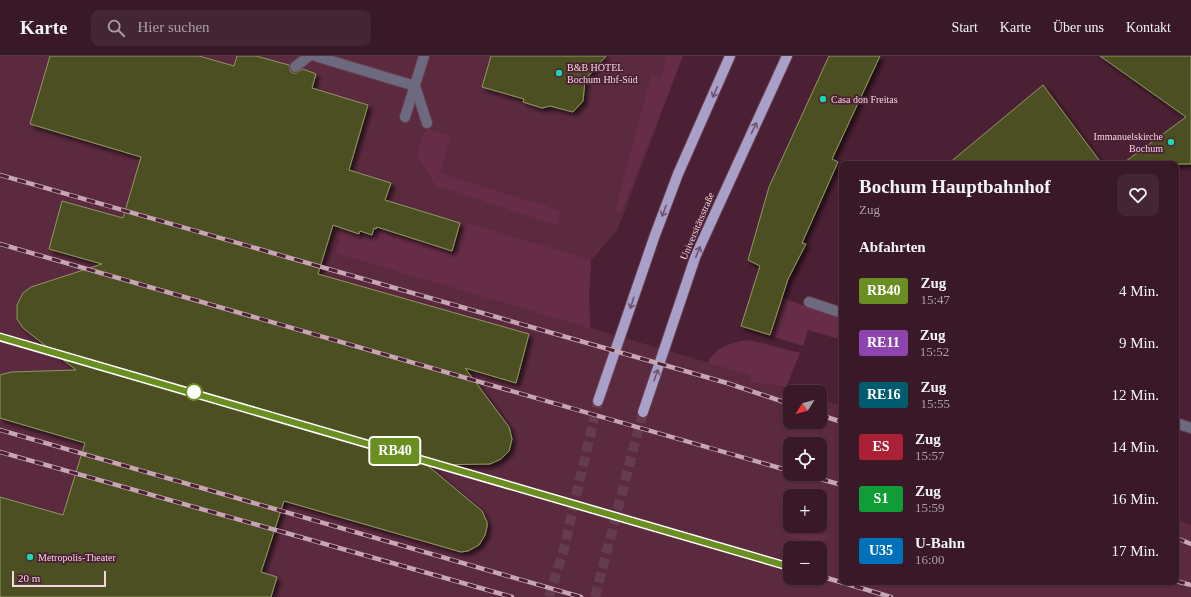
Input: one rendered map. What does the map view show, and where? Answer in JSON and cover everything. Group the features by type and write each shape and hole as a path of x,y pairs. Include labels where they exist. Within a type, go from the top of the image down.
{"main road":[{"path":"598,401 668,201 730,56"},
{"name":"Universitätsstraße","path":"643,412 696,255 787,56"}],"street":[{"path":"295,67 309,56"},
{"path":"315,56 414,86"},
{"path":"405,117 424,56"},
{"path":"414,86 427,123"},
{"path":"809,302 839,312"},
{"path":"1179,424 1191,428"}],"shaded area":[{"path":"0,56 683,56 617,231 591,260 589,295 590,328 751,375 750,382 783,387 783,429 827,429 827,401 839,405 839,585 1179,585 1179,520 1191,525 1191,597 0,597"},
{"path":"667,56 683,56 621,212 615,211 651,76 661,78"},
{"path":"429,129 451,136 440,173 561,211 557,225 435,185 417,155 423,133"},
{"path":"464,222 591,260 589,295 590,328 335,253 343,230 372,240 376,229 454,254"},
{"path":"753,283 791,301 839,318 839,339 808,330 803,346 771,336 779,307 750,298"},
{"path":"750,340 800,353 787,385 783,385 783,387 750,382 751,375 708,363 711,357 720,349 732,343"},
{"path":"786,533 817,533 825,535 823,541 807,541 785,535"}],"building":[{"path":"50,56 199,56 234,66 237,56 256,56 289,65 290,71 293,73 303,69 316,74 312,88 368,105 349,170 391,183 385,200 460,223 452,251 377,227 376,229 374,228 372,235 360,231 359,234 333,225 318,274 529,334 516,383 465,368 509,427 512,439 509,451 501,459 490,464 427,465 482,511 487,522 487,527 485,535 479,545 468,551 461,552 284,501 261,572 277,577 271,597 0,597 0,497 63,515 85,443 0,418 0,375 11,372 76,370 23,328 17,319 17,305 23,293 31,287 102,264 49,249 62,201 123,218 141,157 30,124"},
{"path":"491,56 606,56 585,80 583,101 573,112 550,106 542,108 523,102 524,99 482,87"},
{"path":"829,56 880,56 832,159 838,162 802,243 806,244 788,279 770,335 741,326 760,266 748,260 769,187"},
{"path":"1100,56 1191,56 1191,164 1179,164 1179,161 1126,161 1186,117"},
{"path":"1043,85 1100,161 952,161"}],"tunnel":[{"path":"549,597 563,553 598,401"},
{"path":"595,597 643,412"}],"railway":[{"path":"0,175 727,383 783,402"},
{"path":"0,244 783,469"},
{"path":"0,337 783,565"},
{"path":"827,417 839,421"},
{"path":"0,430 581,597"},
{"path":"0,452 512,597"},
{"path":"827,481 839,484"},
{"path":"1179,539 1191,544"},
{"path":"827,578 839,582"},
{"path":"1179,582 1191,585"},
{"path":"850,585 891,597"}],"train":[{"name":"RB40","path":"0,337 228,402 783,565"}],"place":[{"name":"B&B HOTEL Bochum Hbf-Süd","path":"559,73"},
{"name":"Casa don Freitas","path":"823,99"},
{"name":"Immanuelskirche Bochum","path":"1171,142"},
{"name":"Metropolis-Theater","path":"30,557"}]}
